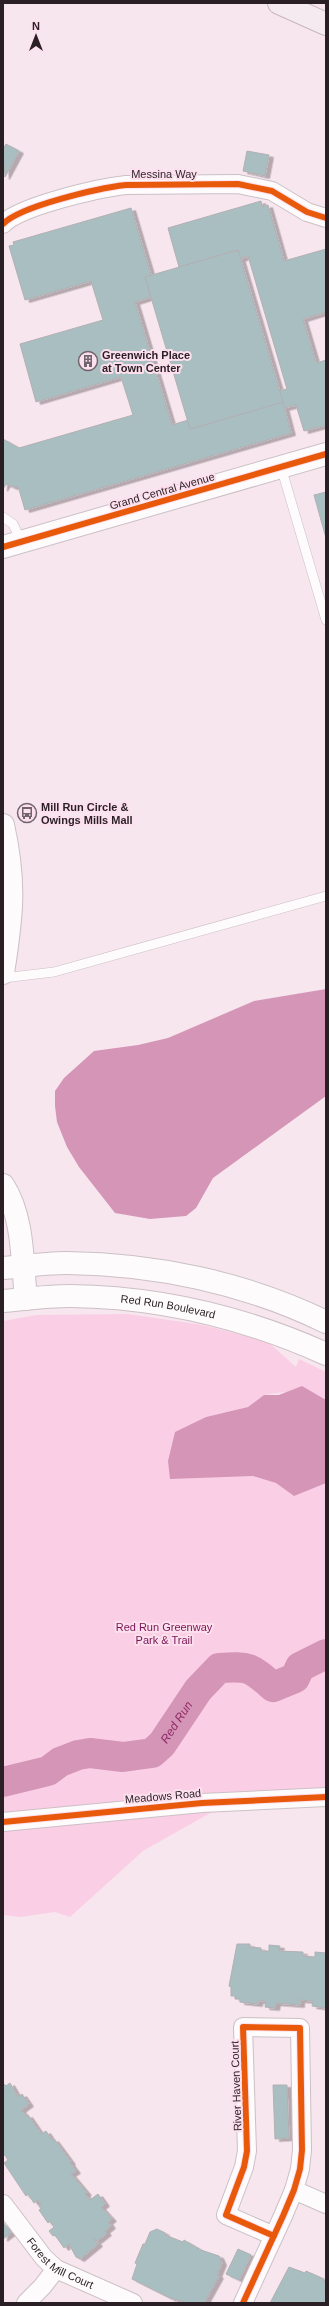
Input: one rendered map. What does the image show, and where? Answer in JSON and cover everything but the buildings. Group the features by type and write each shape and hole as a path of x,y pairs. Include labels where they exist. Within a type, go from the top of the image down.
{"highway":[{"path":"279,3 326,24"}],"main road":[{"name":"Grand Central Avenue","path":"12,544 326,454"},
{"path":"3,825 12,888 12,914 3,974"},
{"path":"3,1185 14,1208 18,1223 13,1267 26,1299"},
{"path":"13,1267 66,1263 121,1266 174,1273 221,1283 270,1298 326,1322"},
{"name":"Red Run Boulevard","path":"3,1300 83,1296 164,1303 214,1313 260,1326 326,1354"}],"street":[{"name":"Messina Way","path":"3,224 19,212 110,187 126,185 238,184 256,186 272,191 308,212 326,218"},
{"name":"Meadows Road","path":"3,1822 202,1802 326,1797"},
{"name":"River Haven Court","path":"243,2303 274,2236 294,2190 302,2150 300,2028 243,2027 247,2151 244,2167 226,2215 274,2236"},
{"path":"294,2190 326,2204"},
{"name":"Forest Mill Court","path":"3,2204 44,2258 56,2269 107,2298 133,2303"},
{"path":"26,2303 42,2287 56,2269"}],"lane":[{"path":"281,467 326,620"},
{"path":"3,517 13,524 12,544"},
{"path":"3,978 54,972 326,896"}],"green space":[{"name":"Red Run Greenway Park & Trail","path":"128,1314 203,1325 268,1342 296,1367 299,1359 326,1372 326,1802 219,1808 143,1851 70,1917 55,1912 21,1917 3,1915 3,1321 37,1315","holes":["285,1392 173,1440 206,1417 248,1407 264,1395"]}],"shaded area":[{"path":"326,989 326,1096 213,1178 196,1208 186,1216 150,1219 115,1213 79,1167 67,1147 57,1122 55,1091 64,1078 94,1051 138,1045 168,1038 254,1001"},
{"path":"302,1386 326,1400 326,1483 294,1496 276,1483 253,1476 170,1479 168,1461 175,1432 206,1417 248,1407 264,1395 279,1395"}],"waterway":[{"name":"Red Run","path":"3,1782 48,1771 60,1762 78,1755 90,1753 123,1757 152,1753 162,1744 198,1690 219,1668 237,1667 249,1669 260,1675 273,1687 295,1678 300,1667 326,1654"}],"cycle path":[{"path":"3,224 12,217 42,205 80,194 126,185 238,184 272,191 307,212 326,218"},
{"path":"3,547 326,454"},
{"path":"3,1822 202,1803 326,1797"},
{"path":"243,2303 283,2216 294,2190 300,2169 302,2150 300,2028 243,2027 247,2151 244,2167 226,2215 274,2236"}],"place":[{"name":"Greenwich Place at Town Center","path":"88,361"},
{"name":"Mill Run Circle & Owings Mills Mall","path":"27,813"}]}
